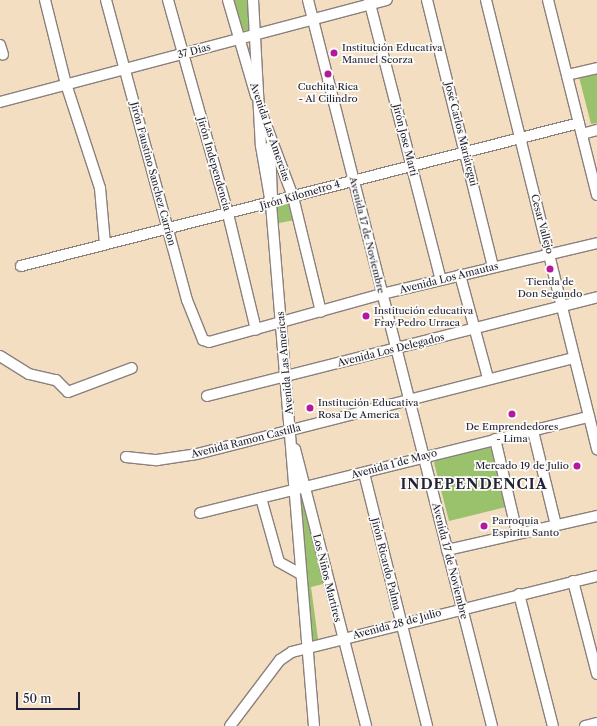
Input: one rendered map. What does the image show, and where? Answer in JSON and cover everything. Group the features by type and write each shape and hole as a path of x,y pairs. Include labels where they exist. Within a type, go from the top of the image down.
{"street":[{"path":"45,0 66,84 100,188 106,244"},
{"name":"Jirón Faustino Sanchez Carrion","path":"106,0 198,335 209,342"},
{"name":"Jirón Independencia","path":"168,0 228,214 256,330"},
{"name":"Avenida Las Amercias","path":"228,0 238,39 261,111 293,197 321,312"},
{"name":"Avenida Las Americas","path":"253,0 257,34 261,111 261,146 271,204 282,323 290,430 292,489 314,726"},
{"name":"Avenida 17 de Noviembre","path":"308,0 492,726"},
{"name":"37 Dias","path":"0,102 125,70 370,2 387,0"},
{"name":"José Carlos Mariátegui","path":"427,0 493,267"},
{"name":"Cesar Vallejo","path":"486,0 518,138 550,254 597,448"},
{"path":"548,0 597,195"},
{"name":"Jirón Jose Marti","path":"370,2 440,280"},
{"path":"567,75 597,68"},
{"name":"Jirón Kilometro 4","path":"21,266 168,227 271,204 354,180 411,167 579,123"},
{"path":"582,134 597,130"},
{"name":"Avenida Los Amautas","path":"209,342 282,323 382,294 597,243"},
{"path":"460,275 488,378"},
{"name":"Avenida Los Delegados","path":"208,396 397,350 597,297"},
{"path":"0,356 29,374 56,380 68,392 132,368"},
{"name":"Avenida Ramon Castilla","path":"126,457 157,460 197,454 409,398 574,358"},
{"name":"Avenida 1 de Mayo","path":"200,513 304,486 364,473 424,455 495,440 589,417"},
{"name":"Los Niños Martires","path":"290,430 366,726"},
{"path":"532,431 556,525"},
{"path":"495,440 518,534"},
{"name":"Jirón Ricardo Palma","path":"364,473 400,623 427,726"},
{"path":"261,498 279,562 299,573"},
{"path":"448,550 597,516"},
{"name":"Avenida 28 de Julio","path":"230,726 280,660 306,647 462,607 597,576"},
{"path":"573,581 597,674"},
{"path":"519,594 554,726"},
{"path":"585,726 597,723"}],"green space":[{"path":"229,0 249,0 251,29 239,32"},
{"path":"597,70 597,123 591,124 579,77"},
{"path":"289,201 295,220 279,223 276,204"},
{"path":"487,446 496,451 510,506 449,521 434,463 437,458"},
{"path":"304,489 327,583 311,587 318,639 312,641 298,490"}],"place":[{"name":"Institución Educativa Manuel Scorza","path":"334,53"},
{"name":"Cuchita Rica - Al Cilindro","path":"328,74"},
{"name":"Tienda de Don Segundo","path":"550,269"},
{"name":"Institución educativa Fray Pedro Urraca","path":"366,316"},
{"name":"Institución Educativa Rosa De America","path":"310,408"},
{"name":"De Emprendedores - Lima","path":"512,414"},
{"name":"Mercado 19 de Julio","path":"577,466"},
{"name":"Parroquia Espiritu Santo","path":"484,526"}],"district":[{"name":"INDEPENDENCIA","path":"474,484"}]}
